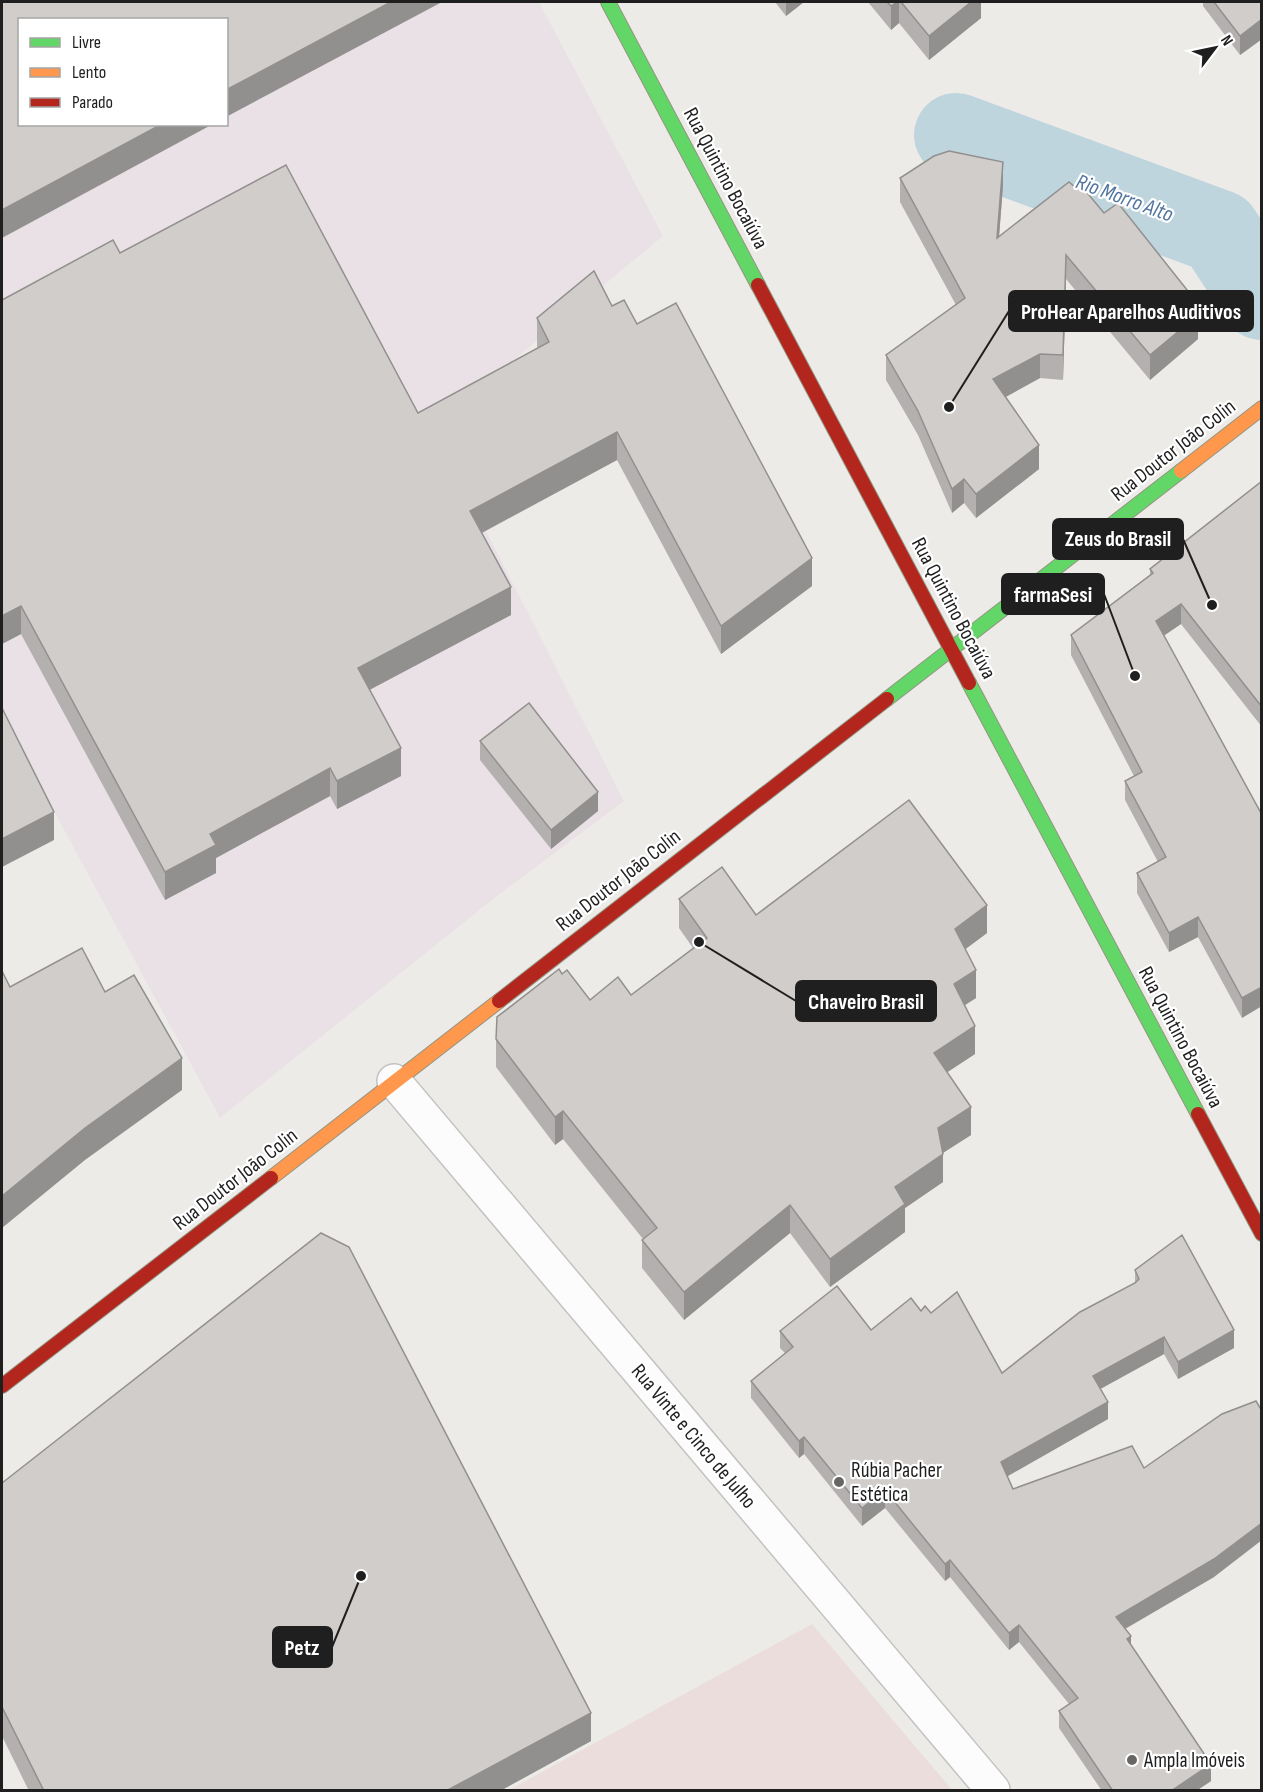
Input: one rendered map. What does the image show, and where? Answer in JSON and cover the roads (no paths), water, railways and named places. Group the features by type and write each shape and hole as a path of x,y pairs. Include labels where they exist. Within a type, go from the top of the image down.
{"main road":[{"name":"Rua Quintino Bocaiúva","path":"608,2 1262,1234"},
{"name":"Rua Doutor João Colin","path":"2,1386 951,647 1262,408"}],"street":[{"name":"Rua Vinte e Cinco de Julho","path":"394,1081 993,1791"}],"waterway":[{"name":"Rio Morro Alto","path":"956,135 1219,232 1262,298"}],"place":[{"name":"ProHear Aparelhos Auditivos","path":"949,407"},
{"name":"Zeus do Brasil","path":"1212,605"},
{"name":"farmaSesi","path":"1135,676"},
{"name":"Chaveiro Brasil","path":"699,942"},
{"name":"Rúbia Pacher Estética","path":"839,1482"},
{"name":"Petz","path":"361,1576"},
{"name":"Ampla Imóveis","path":"1132,1760"}]}
